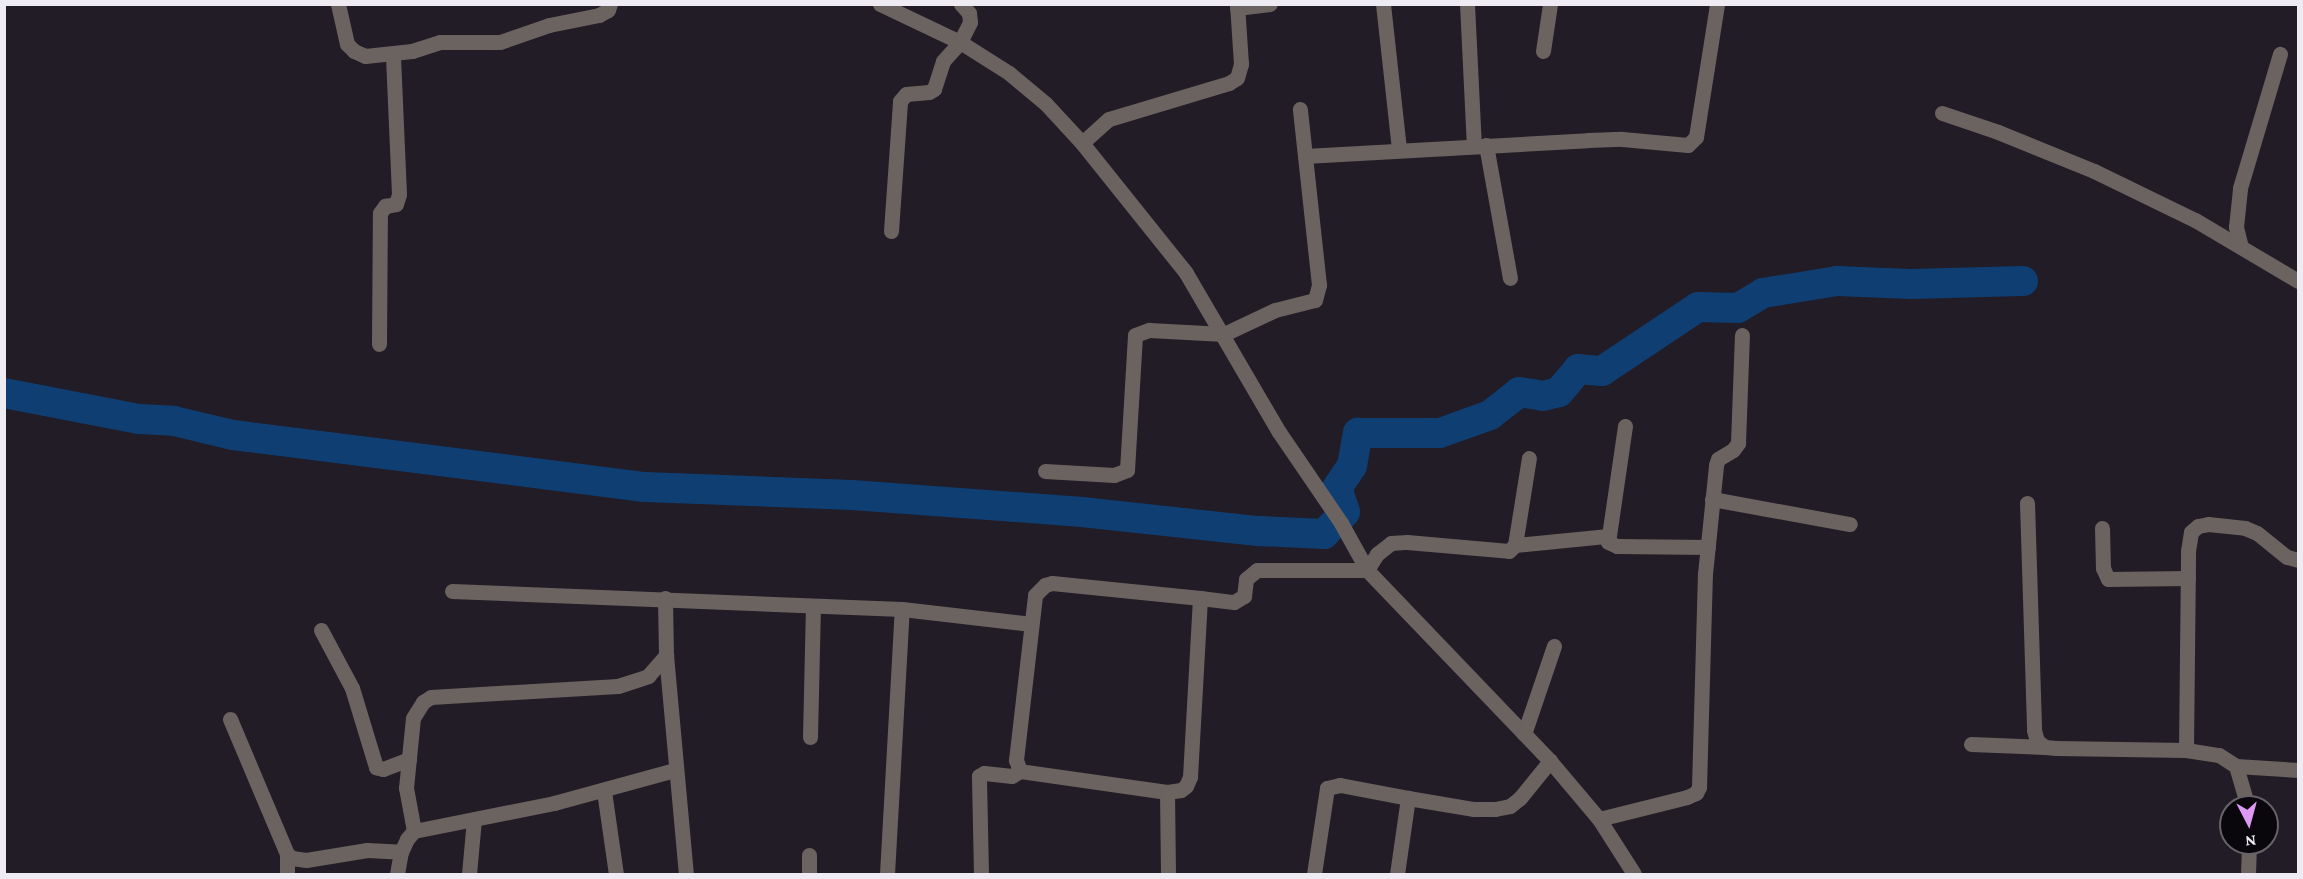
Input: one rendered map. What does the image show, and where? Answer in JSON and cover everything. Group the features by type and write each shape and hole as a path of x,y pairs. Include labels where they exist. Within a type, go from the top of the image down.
{"street":[{"path":"338,4 346,44 365,56 412,51 440,42 500,42 532,30 599,15 608,10 610,4"},
{"path":"880,4 960,42 1009,73 1046,104 1082,143 1186,273 1224,334 1279,432 1341,524 1367,570 1550,761 1599,819 1634,874"},
{"path":"891,231 900,101 906,94 929,92 934,89 943,61 960,42 970,17 961,4"},
{"path":"1082,143 1109,119 1229,83 1237,78 1241,64 1237,6 1270,4"},
{"path":"1383,4 1399,149"},
{"path":"1467,4 1480,145 1510,278"},
{"path":"1544,51 1550,4"},
{"path":"1305,156 1399,149 1622,139 1680,145 1693,142 1716,4"},
{"path":"379,344 380,213 385,206 396,204 399,194 393,54"},
{"path":"2241,247 2236,227 2240,188 2280,54"},
{"path":"1045,471 1114,475 1128,470 1135,334 1149,330 1224,334 1275,310 1315,300 1320,285 1300,109"},
{"path":"1942,113 1998,132 2094,171 2194,220 2298,281"},
{"path":"1599,819 1687,797 1696,793 1699,787 1708,547 1712,499 1718,459 1733,450 1738,443 1742,335"},
{"path":"1625,426 1606,536 1608,542 1617,546 1708,547"},
{"path":"1367,570 1377,554 1391,543 1407,542 1499,552 1509,551 1515,545 1529,459"},
{"path":"1712,499 1850,524"},
{"path":"2027,503 2034,730 2037,741 2045,747"},
{"path":"2186,750 2188,542 2191,532 2198,526 2245,528 2258,533 2287,558 2298,560"},
{"path":"2102,528 2103,568 2108,579 2188,578"},
{"path":"1515,545 1606,536"},
{"path":"1020,771 1016,760 1031,624 1038,590 1052,584 1234,602 1241,600 1246,579 1257,570 1367,570"},
{"path":"452,591 902,609 1031,624"},
{"path":"665,598 666,655 686,874"},
{"path":"981,874 979,776 984,773 1012,776 1020,771 1167,792 1181,790 1186,786 1190,777 1200,598"},
{"path":"810,737 813,606"},
{"path":"887,874 902,609"},
{"path":"321,630 352,688 376,767 383,769 409,759"},
{"path":"1524,734 1554,646"},
{"path":"414,831 407,802 413,718 417,708 431,697 618,686 648,676 666,655"},
{"path":"230,719 287,854 287,874"},
{"path":"1971,744 2186,750 2219,755 2236,766 2298,770"},
{"path":"1314,874 1327,788 1332,785 1474,809 1495,809 1510,806 1520,798 1550,761"},
{"path":"2236,766 2244,795"},
{"path":"397,874 401,852 414,831 604,790 675,770"},
{"path":"604,790 616,874"},
{"path":"1167,792 1168,874"},
{"path":"1397,874 1408,798"},
{"path":"469,874 474,819"},
{"path":"287,854 292,858 306,860 368,850 401,852"},
{"path":"809,855 809,874"},
{"path":"2248,874 2249,855"}],"waterway":[{"path":"4,393 139,419 174,421 233,435 645,487 852,495 1082,512 1258,531 1324,534 1345,512 1337,488 1352,466 1358,433 1440,433 1490,415 1519,392 1543,396 1559,392 1578,369 1602,371 1698,307 1738,308 1763,293 1837,281 1911,284 2023,281"}]}
